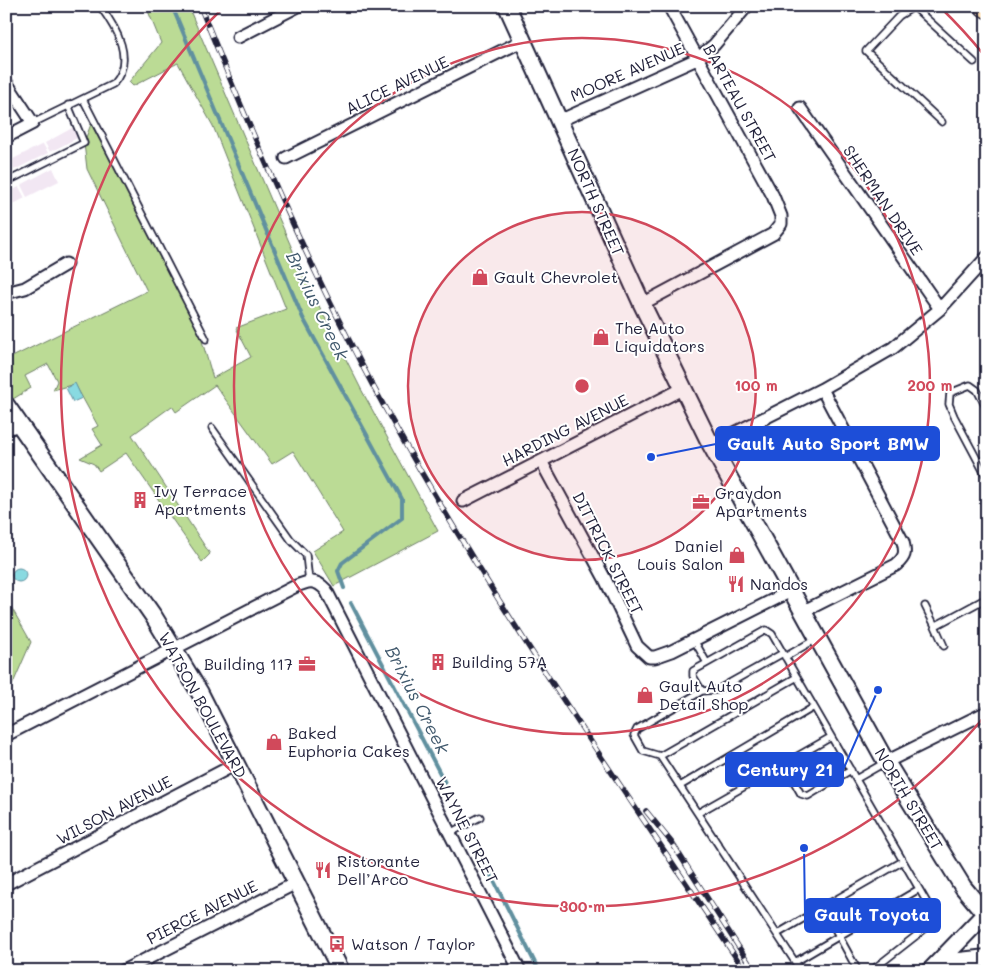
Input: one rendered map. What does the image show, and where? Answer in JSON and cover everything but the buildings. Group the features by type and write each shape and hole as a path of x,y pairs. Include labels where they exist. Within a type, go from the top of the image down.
{"street":[{"path":"238,37 298,6"},
{"name":"NORTH STREET","path":"507,6 642,304 711,445 886,762 963,887 986,914"},
{"name":"BARTEAU STREET","path":"642,304 773,234 781,224 781,216 773,196 669,6"},
{"name":"MOORE AVENUE","path":"559,121 697,59 714,45 747,6"},
{"name":"ALICE AVENUE","path":"286,158 522,41"},
{"path":"6,82 11,98 33,123 6,137"},
{"name":"SHERMAN DRIVE","path":"800,108 940,309"},
{"path":"711,445 822,389 893,348 940,309 987,257"},
{"path":"6,293 25,288 66,264"},
{"name":"HARDING AVENUE","path":"463,501 682,389"},
{"path":"802,612 896,565 904,558 906,551 822,389"},
{"name":"WATSON BOULEVARD","path":"6,405 13,427 174,648 200,693 341,971"},
{"name":"DITTRICK STREET","path":"541,461 605,578 637,646 649,656 655,657 694,640"},
{"path":"6,736 294,586 309,581"},
{"name":"WAYNE STREET","path":"309,581 319,582 326,590 520,971"},
{"path":"694,640 791,591"},
{"path":"886,762 987,712"},
{"name":"WILSON AVENUE","path":"6,884 236,764"},
{"name":"PIERCE AVENUE","path":"123,971 296,882"},
{"path":"930,971 986,914"},
{"path":"937,971 960,961 987,958"}],"lane":[{"path":"33,123 113,84 122,74 125,54 109,18 100,6"},
{"path":"899,16 903,6"},
{"path":"942,122 866,51 899,16 915,6 974,62"},
{"path":"83,99 206,339"},
{"path":"6,182 84,143 68,105"},
{"path":"987,409 977,390 970,385 950,393 949,404 954,416 987,478"},
{"path":"212,428 290,540 306,554 309,581"},
{"path":"935,626 987,598"},
{"path":"925,606 944,646"},
{"path":"702,691 692,676 693,671 766,630 772,634 933,913 931,924 871,971"},
{"path":"801,971 660,756 644,751 634,735 637,728 702,691 717,690 817,639"},
{"path":"694,640 707,663"},
{"path":"660,756 797,677"},
{"path":"680,786 814,707"},
{"path":"698,813 831,737"},
{"path":"856,779 886,762"},
{"path":"784,764 801,794 808,796 851,770"},
{"path":"450,833 480,817"},
{"path":"777,934 903,861"},
{"path":"796,962 919,889"},
{"path":"823,907 858,971"}],"shaded area":[{"path":"74,127 79,137 50,152 45,143"},
{"path":"43,144 48,153 14,170 9,161"},
{"path":"53,168 59,181 27,197 21,185"},
{"path":"19,187 25,198 6,208 6,194"}],"green space":[{"path":"146,6 188,6 302,272 361,389 438,531 334,586 313,551 343,532 293,451 272,464 215,385 176,412 172,406 132,435 210,554 202,562 126,453 99,471 94,464 80,458 102,445 92,429 98,426 75,384 53,390 57,381 48,364 25,376 31,388 13,399 6,389 6,360 147,291 87,169 84,143 91,124 194,314 213,378 251,357 236,328 286,309 213,126 178,63 133,86 129,82 161,43"},
{"path":"6,598 31,642 11,688 6,682"}],"water":[{"path":"75,383 82,398 73,402 66,388"},
{"path":"16,568 22,568 26,575 22,582 16,582 12,578 12,572"}],"waterway":[{"name":"Brixius Creek","path":"172,6 303,318 402,499 402,518 342,563 338,571 344,588"},
{"name":"Brixius Creek","path":"351,603 445,783"},
{"name":"Brixius Creek","path":"480,853 539,971"}],"railway":[{"path":"200,6 244,113 315,271 395,426 435,496 520,634 745,971"},
{"path":"646,811 672,843 754,971"}],"place":[{"name":"Gault Chevrolet","path":"480,277"},
{"name":"The Auto Liquidators","path":"601,337"},
{"name":"Gault Auto Sport BMW","path":"651,457"},
{"name":"Ivy Terrace Apartments","path":"140,500"},
{"name":"Graydon Apartments","path":"701,502"},
{"name":"Daniel Louis Salon","path":"737,555"},
{"name":"Nandos","path":"736,584"},
{"name":"Building 57A","path":"438,662"},
{"name":"Building 117","path":"307,664"},
{"name":"Century 21","path":"878,690"},
{"name":"Gault Auto Detail Shop","path":"645,695"},
{"name":"Baked Euphoria Cakes","path":"274,742"},
{"name":"Gault Toyota","path":"804,848"},
{"name":"Ristorante Dell’Arco","path":"323,870"},
{"name":"Watson / Taylor","path":"337,944"}]}
